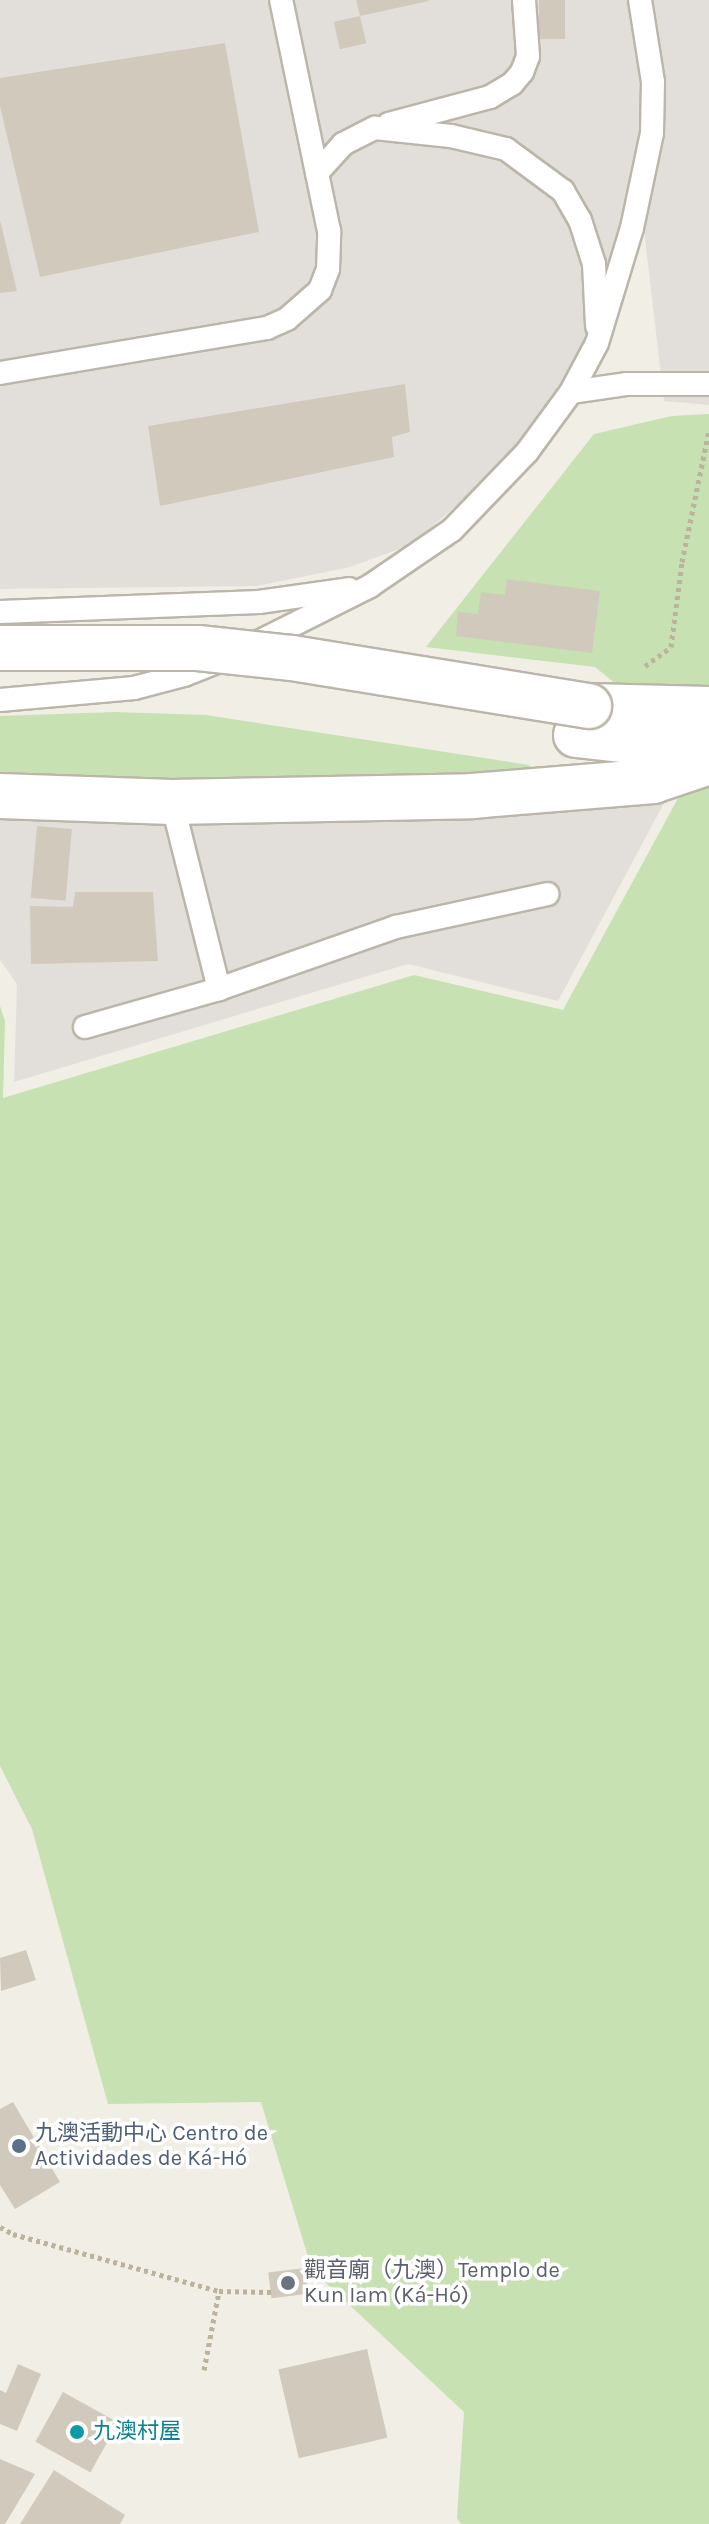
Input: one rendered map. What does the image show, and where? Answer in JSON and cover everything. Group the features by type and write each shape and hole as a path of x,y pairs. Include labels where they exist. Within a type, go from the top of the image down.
{"street":[{"path":"0,648 198,648 307,660 595,721 676,746 709,746"},
{"path":"0,675 191,675 336,689 595,721 709,709"},
{"path":"0,796 172,802 443,797 653,781 709,762"}],"lane":[{"path":"0,373 267,328 287,319 320,290 328,269 329,231 281,0"},
{"path":"317,173 343,144 375,128 490,97 512,84 522,72 528,56 524,0"},
{"path":"0,700 134,688 184,675 276,635 370,586 452,530 527,452 571,392 597,343 632,228 652,133 653,82 640,0"},
{"path":"375,128 451,136 506,149 563,191 580,220 594,264 597,343"},
{"path":"571,392 627,384 709,384"},
{"path":"0,612 259,602 370,586"},
{"path":"172,802 219,989"},
{"path":"85,1027 219,989 396,927 547,894"}],"path":[{"path":"595,721 671,647 682,562 709,431"},
{"path":"0,2227 13,2234 219,2291 271,2292"},
{"path":"204,2370 219,2291"}],"shaded area":[{"path":"0,0 709,0 709,405 664,401 637,170 615,268 586,348 519,442 457,505 410,545 350,567 257,586 0,589"},
{"path":"671,790 558,1001 408,964 14,1082 17,984 0,960 0,815"}],"green space":[{"path":"709,414 709,2524 461,2524 457,2518 464,2412 312,2270 261,2102 108,2104 32,1829 0,1766 0,1006 5,1021 3,1098 414,975 563,1010 702,754 595,667 426,647 594,434 672,416"},
{"path":"115,712 206,715 529,765 541,775 40,783 0,778 0,716"}],"building":[{"path":"356,0 429,0 429,1 360,16"},
{"path":"539,0 565,0 565,39 539,39"},
{"path":"360,16 366,43 340,49 334,22"},
{"path":"225,43 259,232 40,277 0,106 0,78"},
{"path":"0,220 17,291 0,293"},
{"path":"405,384 410,432 392,437 394,457 160,506 148,426"},
{"path":"507,579 600,591 592,653 456,636 458,612 478,614 481,592 505,595"},
{"path":"37,826 72,829 66,901 31,898"},
{"path":"75,892 153,892 158,961 31,964 30,906 73,907"},
{"path":"26,1950 36,1980 1,1991 0,1958"},
{"name":"九澳活動中心 Centro de Actividades de Ká-Hó","path":"13,2102 60,2182 15,2209 0,2185 0,2109"},
{"name":"觀音廟（九澳）Templo de Kun Iam (Ká-Hó)","path":"305,2268 308,2294 271,2298 268,2273"},
{"path":"367,2349 387,2438 299,2458 278,2369"},
{"path":"18,2364 41,2374 17,2431 0,2424 0,2390 6,2393"},
{"name":"九澳村屋","path":"63,2392 118,2423 90,2472 35,2442"},
{"name":"九澳村屋","path":"0,2459 35,2474 5,2524 0,2524"},
{"path":"54,2470 125,2515 120,2524 20,2524"}],"place":[{"name":"九澳活動中心 Centro de Actividades de Ká-Hó","path":"19,2146"},
{"name":"觀音廟（九澳）Templo de Kun Iam (Ká-Hó)","path":"288,2283"},
{"name":"九澳村屋","path":"77,2432"}]}
